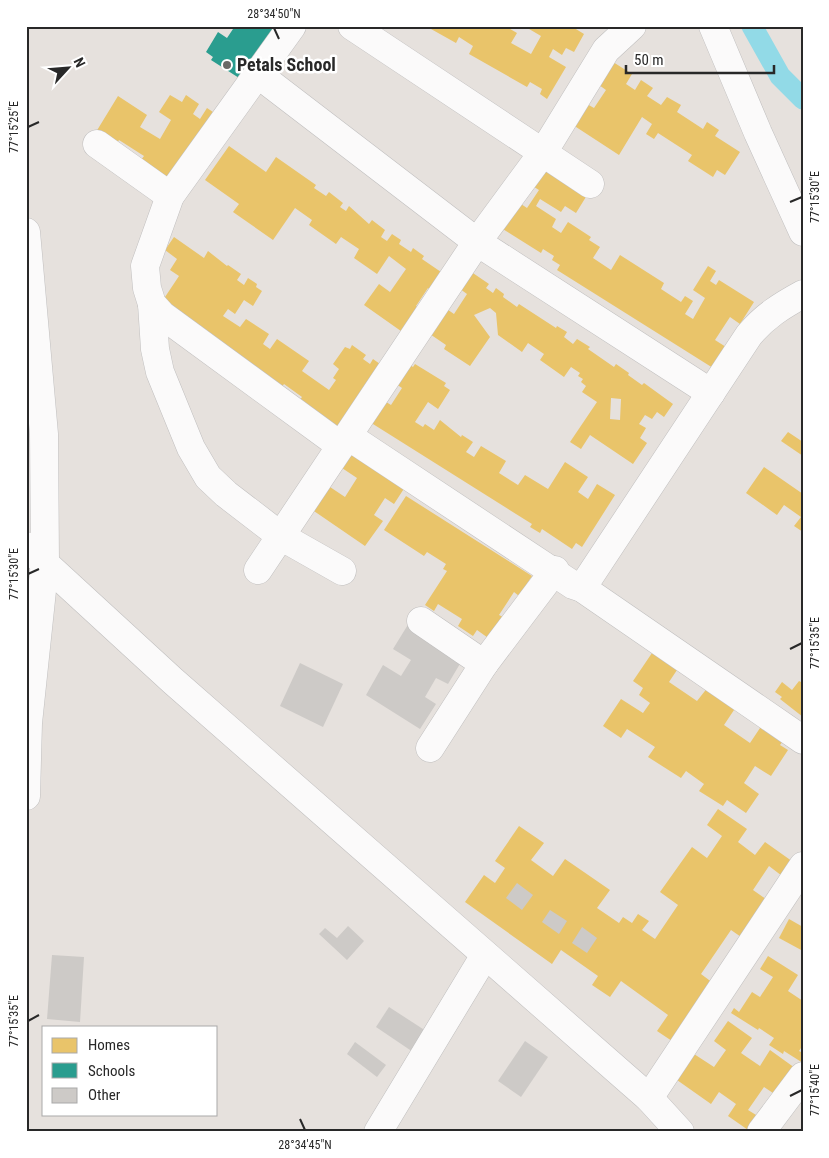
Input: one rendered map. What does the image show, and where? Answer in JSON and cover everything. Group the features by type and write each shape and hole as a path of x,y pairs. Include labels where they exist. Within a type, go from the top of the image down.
{"street":[{"path":"292,26 170,196 145,266 147,288 152,304 154,349 160,372 198,462 208,478 282,537 342,571"},
{"path":"352,26 544,151 590,184"},
{"path":"258,570 282,537 477,242 544,151 606,50 632,26"},
{"path":"713,26 758,133 803,232"},
{"path":"258,75 477,242 711,393"},
{"path":"97,144 170,196"},
{"path":"26,232 44,434 36,554 26,796"},
{"path":"582,588 760,322 775,310 803,294"},
{"path":"152,304 162,315 345,441 582,588 803,740"},
{"path":"36,554 173,681 649,1098 680,1132"},
{"path":"430,748 484,664 554,570"},
{"path":"421,621 484,664"},
{"path":"649,1098 803,866"},
{"path":"378,1132 485,955"},
{"path":"761,1132 803,1076"}],"building: Homes":[{"path":"433,26 505,26 517,33 511,43 531,54 541,36 524,26 571,26 584,34 574,52 566,48 562,55 553,49 549,57 566,67 547,99 540,94 542,89 530,82 527,87 469,54 473,46 459,37 456,43 431,29"},
{"path":"613,62 632,74 626,84 635,90 641,80 653,88 647,96 661,105 667,97 681,105 677,112 703,129 707,122 719,130 715,136 740,152 725,175 717,170 713,177 688,161 692,155 658,133 654,139 646,134 652,124 642,117 619,155 573,125 587,104 594,108 606,90 599,85"},
{"path":"170,95 182,102 186,95 199,104 193,114 200,119 207,108 216,114 176,182 141,160 144,156 119,140 116,145 96,132 118,96 147,115 140,127 160,139 171,120 159,112"},
{"path":"229,146 266,172 276,157 316,185 314,188 326,196 329,192 343,203 340,207 346,211 349,206 369,224 372,220 385,230 381,237 387,241 392,234 401,240 399,244 411,252 413,248 424,256 422,259 441,272 437,294 428,288 416,306 424,312 408,336 364,305 379,284 390,292 406,269 389,256 377,274 354,258 359,249 341,237 336,244 309,225 312,220 295,208 273,240 233,212 239,204 205,180"},
{"path":"539,160 589,192 576,213 565,206 561,212 540,199 536,206 556,219 552,227 561,233 568,222 591,237 589,240 600,247 593,258 611,270 620,255 664,283 661,289 681,302 685,296 693,301 685,314 693,319 705,298 693,290 708,266 716,271 710,281 716,285 719,280 754,302 740,324 730,317 715,340 726,347 713,368 557,270 560,265 552,260 554,256 543,249 541,253 498,226 515,200 527,208 539,190 526,182"},
{"path":"174,237 204,258 208,251 241,274 237,280 244,285 248,278 257,284 256,287 262,291 253,306 244,300 235,314 228,309 223,316 240,327 246,319 269,334 263,344 270,349 277,339 309,361 302,371 329,390 336,380 333,378 339,369 333,364 345,347 350,349 352,345 366,355 363,359 370,364 373,359 387,369 341,437 299,401 302,397 284,384 275,396 163,300 179,276 170,270 177,259 165,250"},
{"path":"467,269 489,284 486,288 493,293 496,288 504,294 503,297 517,307 519,304 556,328 557,326 567,332 564,337 573,344 577,339 614,367 616,364 642,385 644,383 673,404 664,417 657,412 652,419 645,415 639,424 646,428 640,438 647,443 633,464 590,435 581,449 570,442 597,402 582,392 586,386 581,382 583,379 578,376 580,373 571,367 564,377 540,360 544,354 528,343 522,352 498,335 496,313 490,308 474,315 490,337 470,366 444,349 446,345 424,330 441,305 454,314 467,294 456,286","holes":["611,398 621,399 620,420 610,419"]},
{"path":"403,360 413,367 415,364 446,383 444,386 450,390 438,409 428,402 415,422 423,427 425,424 434,430 440,420 461,437 462,435 473,442 466,452 474,457 481,446 506,461 499,473 518,485 525,475 548,489 565,462 588,477 578,492 588,499 597,484 615,495 582,547 576,543 572,549 542,529 540,533 530,527 532,524 365,419 378,397 391,405 402,388 390,380"},
{"path":"788,432 803,442 803,456 781,441"},
{"path":"355,449 407,484 394,504 385,498 374,515 383,521 365,546 311,509 327,485 345,497 357,478 342,468"},
{"path":"764,467 803,494 803,532 794,526 801,517 784,505 777,515 746,493"},
{"path":"406,496 532,576 519,596 514,592 499,615 505,618 491,640 477,630 473,636 458,626 462,619 438,604 434,611 425,605 447,571 443,569 446,564 427,552 424,556 384,530"},
{"path":"652,653 677,670 669,682 697,701 712,682 738,704 724,725 750,743 764,722 786,737 780,745 788,750 771,776 755,766 744,783 759,794 746,813 727,800 723,806 699,791 704,784 686,771 681,778 648,757 655,747 627,729 621,738 603,726 621,699 643,713 650,703 639,695 643,688 633,681"},
{"path":"799,681 803,683 803,717 780,699 782,697 775,692 782,682 792,690"},
{"path":"718,809 747,829 738,842 755,855 765,842 796,864 786,879 769,866 753,890 770,902 744,939 731,930 701,974 713,983 672,1041 657,1031 668,1015 621,981 610,997 592,985 598,976 561,950 552,964 465,902 484,875 495,883 505,868 495,861 519,826 544,843 531,860 553,876 565,859 610,890 597,908 619,923 623,917 632,923 638,914 649,921 642,930 655,939 678,905 660,892 692,847 707,858 722,836 707,825"},
{"path":"789,919 803,927 803,951 779,938"},
{"path":"768,956 798,975 788,991 803,1001 803,1036 801,1039 803,1045 799,1051 803,1053 803,1063 784,1051 783,1054 769,1045 774,1038 731,1013 734,1008 739,1012 752,992 760,997 773,977 760,969"},
{"path":"728,1021 752,1038 741,1053 760,1066 770,1050 795,1068 776,1095 764,1087 748,1110 761,1118 751,1132 728,1116 736,1104 719,1092 711,1104 677,1080 694,1054 714,1067 726,1050 714,1041"}],"building: Schools":[{"path":"235,26 285,26 250,85 211,60 213,57 206,52 218,32 227,38"}],"building: Other":[{"path":"409,623 464,657 448,684 436,678 425,697 436,704 420,729 366,695 383,665 401,676 411,660 393,649"},
{"path":"300,663 343,684 323,727 280,706"},
{"path":"517,883 533,895 522,910 506,898"},
{"path":"550,910 567,921 559,934 542,922"},
{"path":"348,926 364,941 347,960 319,934 325,928 337,938"},
{"path":"582,927 597,938 587,953 572,943"},
{"path":"52,955 84,957 80,1022 47,1019"},
{"path":"389,1007 426,1031 413,1052 376,1027"},
{"path":"525,1041 548,1057 521,1097 498,1081"},
{"path":"355,1042 386,1065 377,1077 347,1054"}],"waterway":[{"path":"752,26 780,76 803,99"}],"place":[{"name":"Petals School","path":"227,65"}]}
